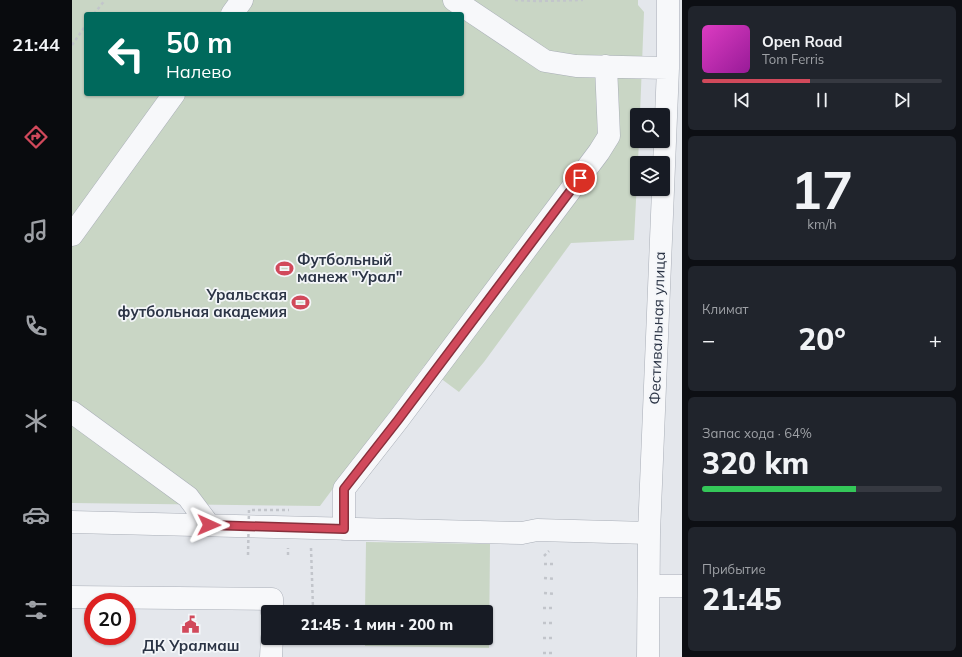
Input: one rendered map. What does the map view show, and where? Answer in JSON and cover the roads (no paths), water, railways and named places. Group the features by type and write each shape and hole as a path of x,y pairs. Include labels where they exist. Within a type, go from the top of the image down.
{"street":[{"path":"233,12 242,0"},
{"path":"454,0 545,61 576,66 606,66 673,60"},
{"name":"Фестивальная улица","path":"648,657 649,533 673,60 668,0"},
{"path":"344,529 344,489 398,420 599,152 609,136 606,66"},
{"path":"76,222 172,96"},
{"path":"72,412 188,497 209,525"},
{"path":"72,522 522,533 537,530 649,533"},
{"path":"649,586 682,586"},
{"path":"72,597 272,600"},
{"path":"271,657 272,645"}],"place":[{"name":"Футбольный манеж \"Урал\"","path":"284,268"},
{"name":"Уральская футбольная академия","path":"300,303"},
{"name":"ДК Уралмаш","path":"191,624"}]}
